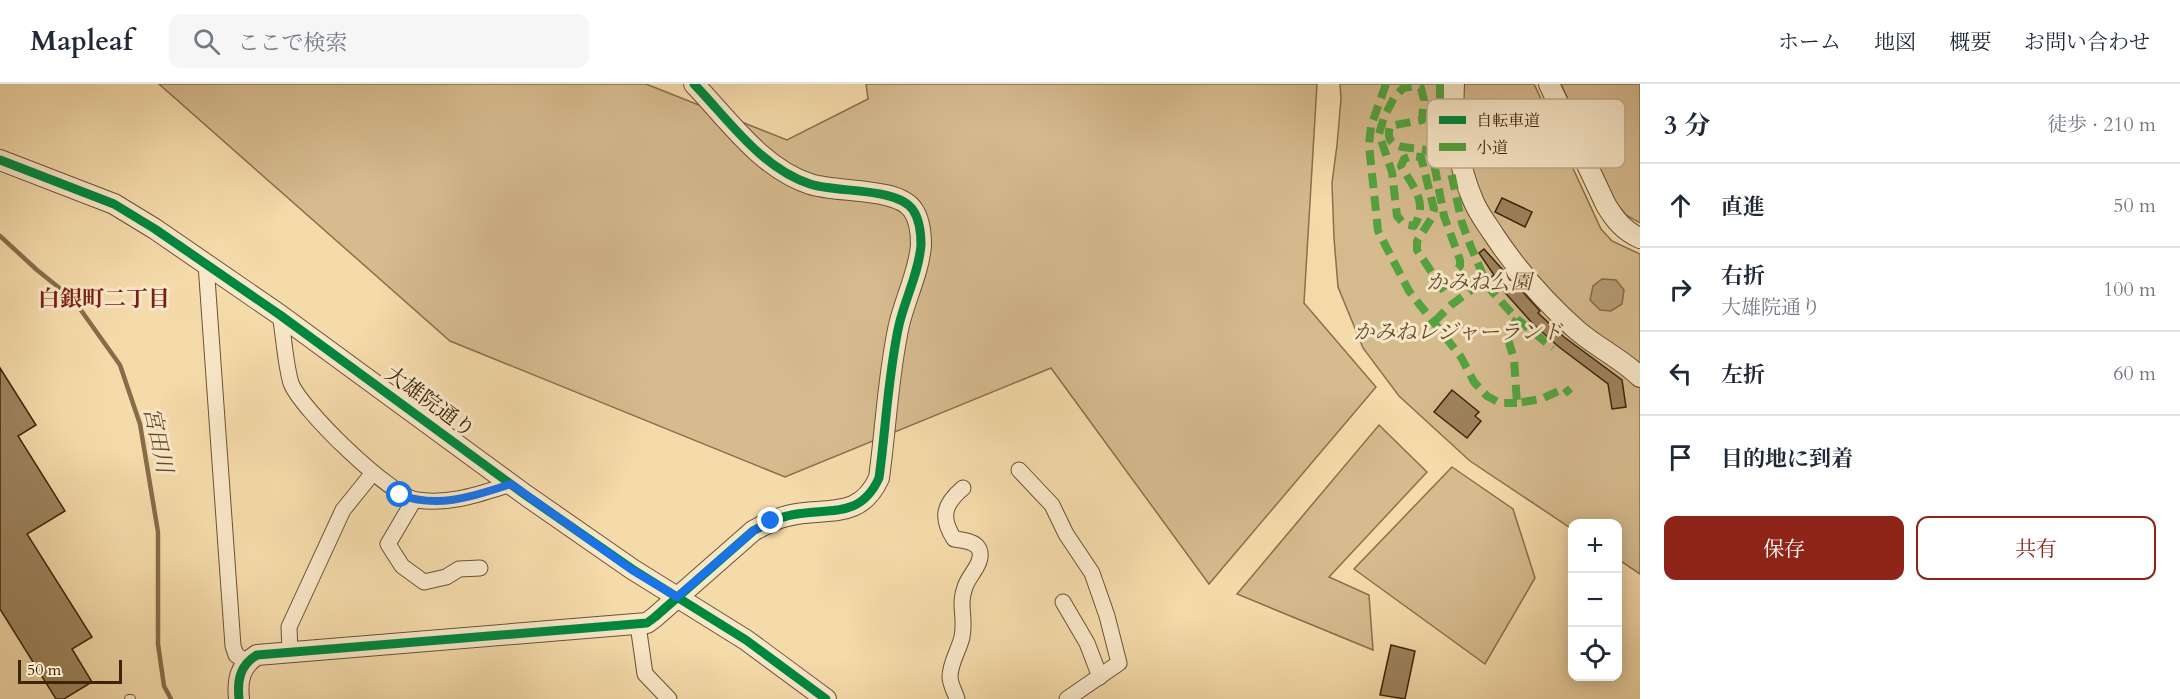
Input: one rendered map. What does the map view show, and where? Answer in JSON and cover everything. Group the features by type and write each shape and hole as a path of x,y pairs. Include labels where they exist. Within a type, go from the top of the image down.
{"street":[{"path":"239,699 239,677 246,661 257,655 647,623 753,531 771,521 788,516 854,507 866,500 873,492 879,478 890,381 900,323 921,247 920,225 913,209 897,197 827,188 809,184 790,175 762,155 694,84"},
{"path":"1549,84 1556,99"},
{"name":"大雄院通り","path":"0,160 114,204 206,264 632,570 746,640 826,699"},
{"path":"1464,168 1473,200 1482,218 1520,271 1554,309 1580,333 1621,360 1640,377"},
{"path":"1589,168 1615,220 1625,231 1640,238"},
{"path":"206,264 233,646 236,655 246,661"},
{"path":"280,315 291,383 302,403 372,474 400,495 414,500 459,500 511,484"},
{"path":"1019,470 1052,505 1066,534 1092,573 1107,616 1119,663 1067,699"},
{"path":"291,652 289,627 344,510 372,474"},
{"path":"957,699 950,678 952,665 962,638 964,615 960,604 968,579 980,557 980,550 975,545 965,540 954,539 947,528 946,506 952,497 963,488"},
{"path":"414,500 388,544 402,567 424,582 446,577 459,569 480,568"},
{"path":"1063,602 1087,643 1100,677"},
{"path":"638,625 645,674 669,699"}],"green space":[{"path":"159,84 646,84 787,140 868,99 866,84 1317,84 1304,303 1376,387 1209,584 1051,368 785,477 450,341"},
{"name":"かみねレジャーランド","path":"1340,84 1534,84 1541,99 1427,99 1427,168 1573,168 1601,229 1612,241 1640,254 1640,574 1622,562 1622,519 1568,519 1568,526 1470,461 1399,396 1363,348 1338,287 1332,183 1337,145"},
{"path":"1561,84 1640,84 1640,223 1626,215 1614,200 1599,168 1625,168 1625,99 1568,99"},
{"path":"1379,425 1427,472 1329,577 1369,595 1373,650 1237,594"},
{"path":"1452,467 1513,509 1535,578 1485,664 1354,569"}],"shaded area":[{"path":"1602,279 1616,280 1624,290 1622,304 1611,311 1600,310 1590,300 1593,286"}],"building":[{"path":"1502,198 1532,212 1525,227 1495,212"},
{"path":"1484,249 1540,311 1538,313 1564,337 1622,380 1626,407 1612,409 1608,384 1533,324 1491,277 1494,275 1479,253"},
{"path":"0,368 36,425 18,436 65,511 27,534 92,637 72,649 92,682 64,699 56,699 0,609"},
{"path":"1452,390 1479,412 1475,416 1481,421 1467,438 1434,412"},
{"path":"1391,645 1415,651 1405,699 1380,695"}],"waterway":[{"name":"宮田川","path":"0,236 73,299 120,365 140,424 158,532 158,644 164,686 171,699"}],"marked path":[{"path":"1386,84 1371,126 1369,145 1378,231 1409,291 1461,357 1474,382 1487,396 1500,403 1517,403"},
{"path":"1440,84 1440,99"},
{"path":"1427,151 1399,146 1390,140 1390,126 1422,120 1424,100 1421,88 1414,86 1403,88 1394,98 1384,117 1379,134 1392,172 1397,216 1404,224 1414,226 1420,202 1401,166 1404,159 1412,156 1421,157 1434,209 1431,219 1417,241 1417,250 1444,291"},
{"path":"1435,168 1444,216 1460,260 1460,266 1455,271"},
{"path":"1450,168 1462,223 1488,287 1517,319 1553,348"},
{"path":"1434,322 1451,305 1485,280"},
{"path":"1517,319 1510,330 1508,339 1514,359 1517,403 1541,399 1565,388 1570,394"}],"cycle path":[{"path":"239,699 243,668 257,655 647,623 753,531 773,520 787,516 851,507 871,492 879,478 895,344 920,255 921,236 917,218 913,210 905,203 894,198 881,194 822,187 792,177 776,167 746,141 694,84"},
{"path":"0,160 114,204 155,229 280,315 527,496 632,569 746,640 826,699"}],"district":[{"name":"白銀町二丁目","path":"104,299"}],"route":[{"path":"400,495 414,500 459,500 511,484 632,570 677,597 753,531 771,521"}],"park label":[{"name":"かみね公園","path":"1479,282"}]}
